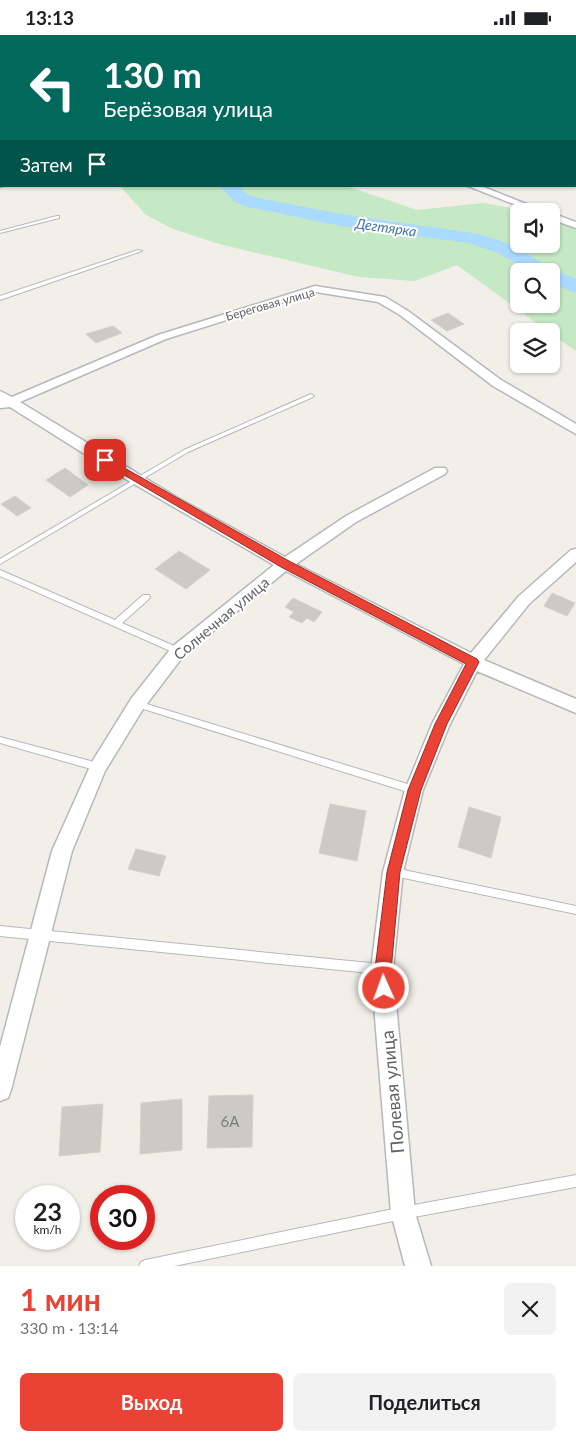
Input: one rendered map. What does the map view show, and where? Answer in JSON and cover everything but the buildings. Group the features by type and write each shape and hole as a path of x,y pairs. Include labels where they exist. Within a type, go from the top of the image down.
{"street":[{"path":"475,187 518,203"},
{"path":"560,219 576,225"},
{"name":"Береговая улица","path":"4,401 162,337 315,289 381,299 404,313 497,383 576,430"},
{"path":"4,401 137,480 285,564 473,662 576,706"},
{"name":"Солнечная улица","path":"0,1090 62,851 98,767 137,705 178,651 285,564 350,519 440,471"},
{"name":"Полевая улица","path":"418,1266 403,1213 382,969 394,872 414,790 441,724 473,662 524,600 576,555"}],"lane":[{"path":"0,232 57,217"},
{"path":"0,298 140,251"},
{"path":"0,562 186,451 311,397"},
{"path":"0,573 178,651"},
{"path":"116,624 146,597"},
{"path":"137,705 414,790"},
{"path":"0,740 98,767"},
{"path":"394,872 576,910"},
{"path":"0,931 382,969"},
{"path":"145,1266 403,1213 576,1181"}],"green space":[{"path":"121,187 349,187 417,210 483,203 510,208 510,253 560,253 560,218 576,221 576,351 560,340 560,323 536,323 522,313 560,313 560,263 510,263 510,304 457,265 415,281 359,277 219,244 173,229 146,215"}],"waterway":[{"name":"Дегтярка","path":"230,187 240,198 254,203 341,220 472,238 505,249 529,263"},
{"name":"Дегтярка","path":"560,279 576,287"}],"route":[{"path":"105,460 285,564 473,662 441,724 414,790 394,872 382,969 384,988"}]}
